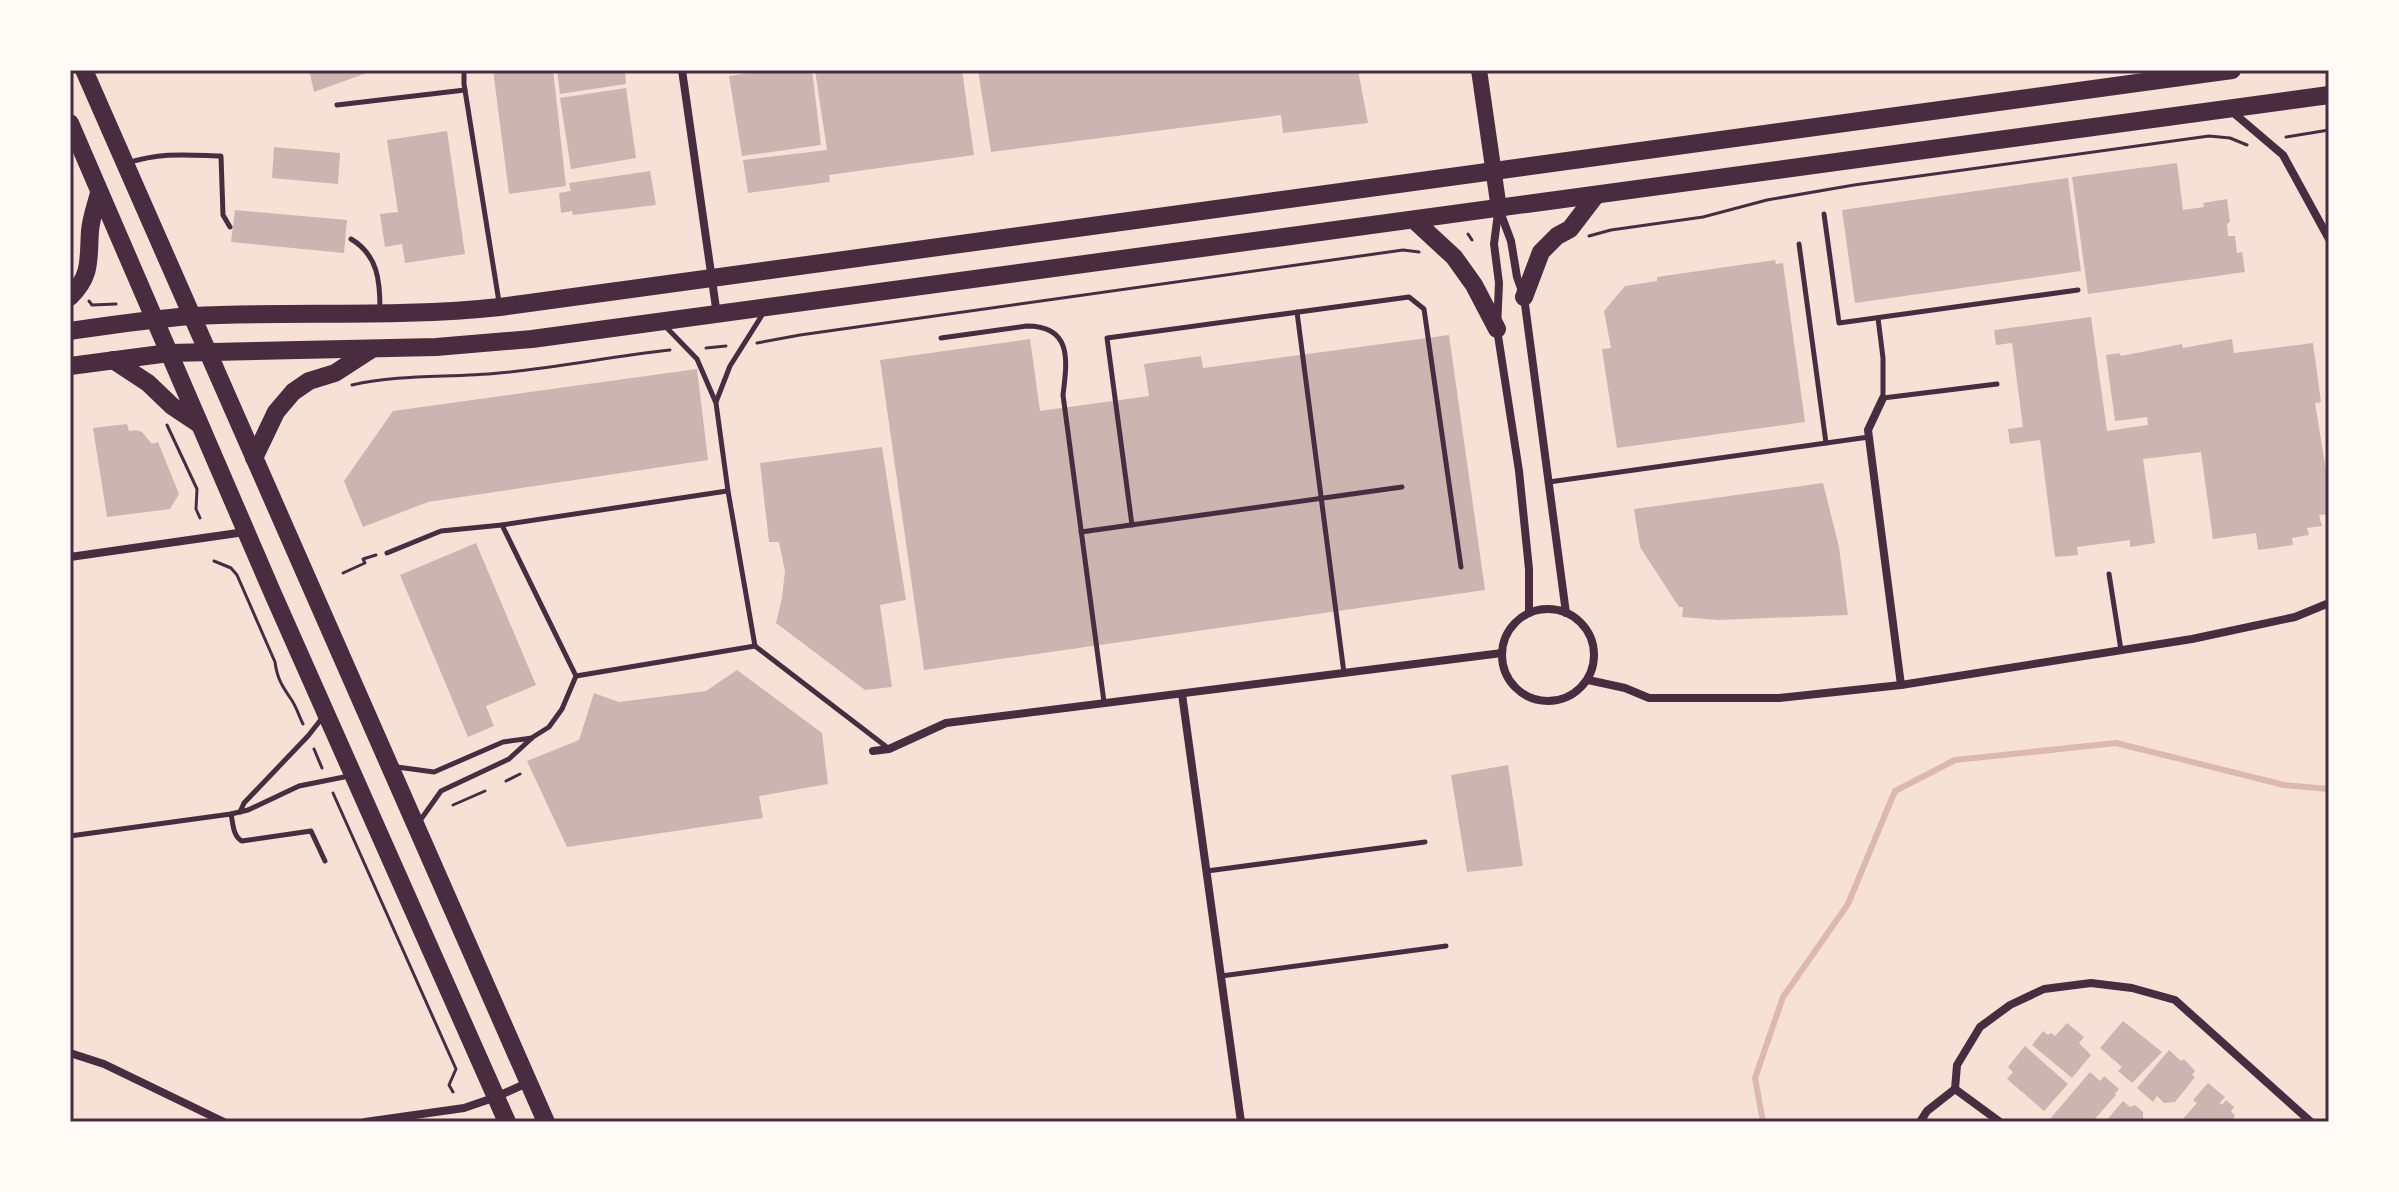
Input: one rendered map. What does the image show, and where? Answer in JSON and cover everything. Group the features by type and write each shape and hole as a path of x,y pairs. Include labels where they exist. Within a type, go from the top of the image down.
{"main road":[{"path":"84,70 546,1122"},
{"path":"1479,70 1499,209"},
{"path":"70,331 191,316 380,314 500,307 2232,70"},
{"path":"70,366 169,353 478,344 661,323 2329,95"},
{"path":"70,123 246,532 507,1122"},
{"path":"78,298 88,270 90,229 99,193"},
{"path":"1524,297 1541,252 1557,236 1570,229 1596,195"},
{"path":"1415,221 1454,257 1474,285 1497,329"},
{"path":"254,458 276,412 293,392 309,381 335,373 372,349"},
{"path":"113,360 148,383 172,406 199,424"}],"street":[{"path":"682,70 717,316"},
{"path":"2228,108 2283,155 2329,239"},
{"path":"1499,209 1511,241 1524,297 1566,613"},
{"path":"1499,209 1494,244 1499,283 1497,329 1520,485 1529,569 1529,613"},
{"path":"1883,398 1868,430 1901,685"},
{"path":"70,557 246,532"},
{"path":"1588,680 1625,688 1649,698 1779,698 1901,685 2121,651 2257,626 2295,617 2329,603"},
{"path":"1541,609 1566,613 1581,622 1594,645 1594,663 1588,680 1565,699 1555,701 1527,697 1511,684 1502,667 1503,642 1511,628 1529,613 1541,609"},
{"path":"873,751 889,749 946,723 1502,653"},
{"path":"1182,694 1241,1122"},
{"path":"1920,1122 1927,1111 1955,1089 1957,1065 1980,1027 2010,1005 2044,989 2091,983 2132,988 2175,1000 2311,1122"},
{"path":"70,1053 104,1064 224,1122"},
{"path":"365,1122 464,1108 528,1083"},
{"path":"1955,1089 2000,1122"}],"lane":[{"path":"464,70 500,307"},
{"path":"337,105 465,90"},
{"path":"124,164 159,154 221,156 223,215 230,227"},
{"path":"1824,214 1839,323 2078,290"},
{"path":"351,239 362,247 376,266 380,282 380,314"},
{"path":"1799,244 1826,443"},
{"path":"1132,525 1107,338 1409,297 1424,309 1461,567"},
{"path":"716,403 730,366 766,309"},
{"path":"1297,312 1344,673"},
{"path":"1878,318 1883,358 1883,398 1997,384"},
{"path":"661,323 697,359 716,403 755,646 889,749"},
{"path":"941,338 1041,326 1059,339 1065,351 1067,365 1063,395 1104,703"},
{"path":"1548,482 1869,437"},
{"path":"1081,532 1402,487"},
{"path":"387,553 441,531 502,525 728,491"},
{"path":"502,525 576,676"},
{"path":"2109,574 2121,651"},
{"path":"576,676 755,646"},
{"path":"416,826 441,791 509,759 549,727 556,720 576,676"},
{"path":"240,812 244,803 326,713"},
{"path":"390,766 434,772 503,742 533,737"},
{"path":"70,836 231,814 299,786 353,775"},
{"path":"231,814 235,833 242,841 311,831 325,861"},
{"path":"1206,871 1425,842"},
{"path":"1221,976 1446,946"}],"path":[{"path":"2280,140 2329,130"},
{"path":"1580,239 1611,230 1703,217 1767,200 1854,185 2209,136 2230,138 2249,146"},
{"path":"1468,234 1472,240 1482,237"},
{"path":"756,343 1403,250 1425,254"},
{"path":"78,298 92,305 128,303"},
{"path":"699,349 731,346"},
{"path":"341,389 380,379 497,373 678,350"},
{"path":"163,416 197,489 196,509 200,518"},
{"path":"343,573 365,563 363,559 387,553"},
{"path":"214,561 231,568 237,575 275,662 283,690 292,700 456,1069 449,1085 453,1092"},
{"path":"506,781 520,774"},
{"path":"453,805 485,791"}],"building":[{"path":"309,70 375,70 314,92"},
{"path":"493,70 553,70 566,186 509,194"},
{"path":"557,70 625,70 626,84 560,94"},
{"path":"770,70 812,70 821,145 742,156 729,76"},
{"path":"815,70 962,70 974,155 829,175 830,182 748,193 743,160 827,150"},
{"path":"978,70 1277,70 1277,73 1358,70 1368,123 1283,133 1281,115 991,152"},
{"path":"626,88 636,158 571,169 560,98"},
{"path":"447,131 465,254 405,263 402,244 385,247 380,214 398,212 387,140"},
{"path":"274,147 340,153 338,184 272,178"},
{"path":"2177,163 2183,210 2227,199 2228,236 2235,236 2237,253 2242,252 2245,272 2088,294 2072,177"},
{"path":"650,171 656,205 573,215 572,211 561,213 559,193 571,191 569,183"},
{"path":"2068,178 2081,271 1855,303 1842,210"},
{"path":"235,210 347,220 344,253 231,242"},
{"path":"1775,260 1776,264 1783,263 1805,422 1617,448 1602,349 1611,348 1604,311 1625,286 1657,281 1657,277"},
{"path":"2091,317 2107,431 2148,425 2147,417 2115,421 2106,355 2119,353 2121,356 2182,344 2183,348 2232,339 2234,353 2313,343 2321,402 2315,403 2329,489 2329,514 2319,515 2322,526 2307,528 2309,535 2292,538 2293,545 2258,550 2256,533 2213,539 2201,452 2143,459 2155,543 2130,547 2130,540 2077,547 2078,555 2055,557 2040,440 2010,444 2008,429 2023,427 2012,343 1996,345 1994,330"},
{"path":"1449,335 1485,590 924,670 880,360 1030,339 1040,411 1149,396 1144,364 1201,356 1203,368"},
{"path":"697,369 708,460 428,502 363,527 344,481 393,411"},
{"path":"127,424 129,431 142,432 152,444 158,442 179,494 170,509 107,517 93,428"},
{"path":"882,447 906,600 880,605 892,687 865,690 776,623 785,571 779,542 769,542 760,463"},
{"path":"1823,483 1839,547 1848,615 1718,620 1682,617 1683,607 1679,607 1640,547 1634,509"},
{"path":"476,543 536,685 486,706 494,726 468,737 400,575"},
{"path":"737,670 822,733 828,784 759,796 763,818 567,847 527,761 579,740 594,693 619,702 706,691"},
{"path":"1508,765 1523,866 1467,872 1451,775"},
{"path":"2123,1021 2162,1052 2132,1083 2118,1071 2122,1067 2100,1048"},
{"path":"2067,1023 2084,1037 2079,1043 2091,1055 2072,1078 2032,1045 2043,1031 2055,1036"},
{"path":"2025,1046 2068,1084 2044,1111 2007,1079 2013,1072 2008,1067"},
{"path":"2169,1050 2181,1061 2184,1059 2195,1071 2192,1075 2195,1077 2175,1102 2164,1103 2157,1096 2153,1102 2137,1088"},
{"path":"2090,1072 2100,1081 2104,1076 2119,1089 2116,1095 2092,1122 2054,1122 2050,1119"},
{"path":"2208,1083 2225,1097 2220,1103 2222,1105 2226,1100 2234,1107 2231,1111 2235,1116 2230,1122 2180,1122 2197,1103 2193,1100"},
{"path":"2123,1101 2143,1112 2147,1122 2105,1122"}],"waterway":[{"path":"1763,1122 1755,1078 1783,997 1848,904 1895,791 1955,760 2116,743 2284,785 2329,789"}]}
